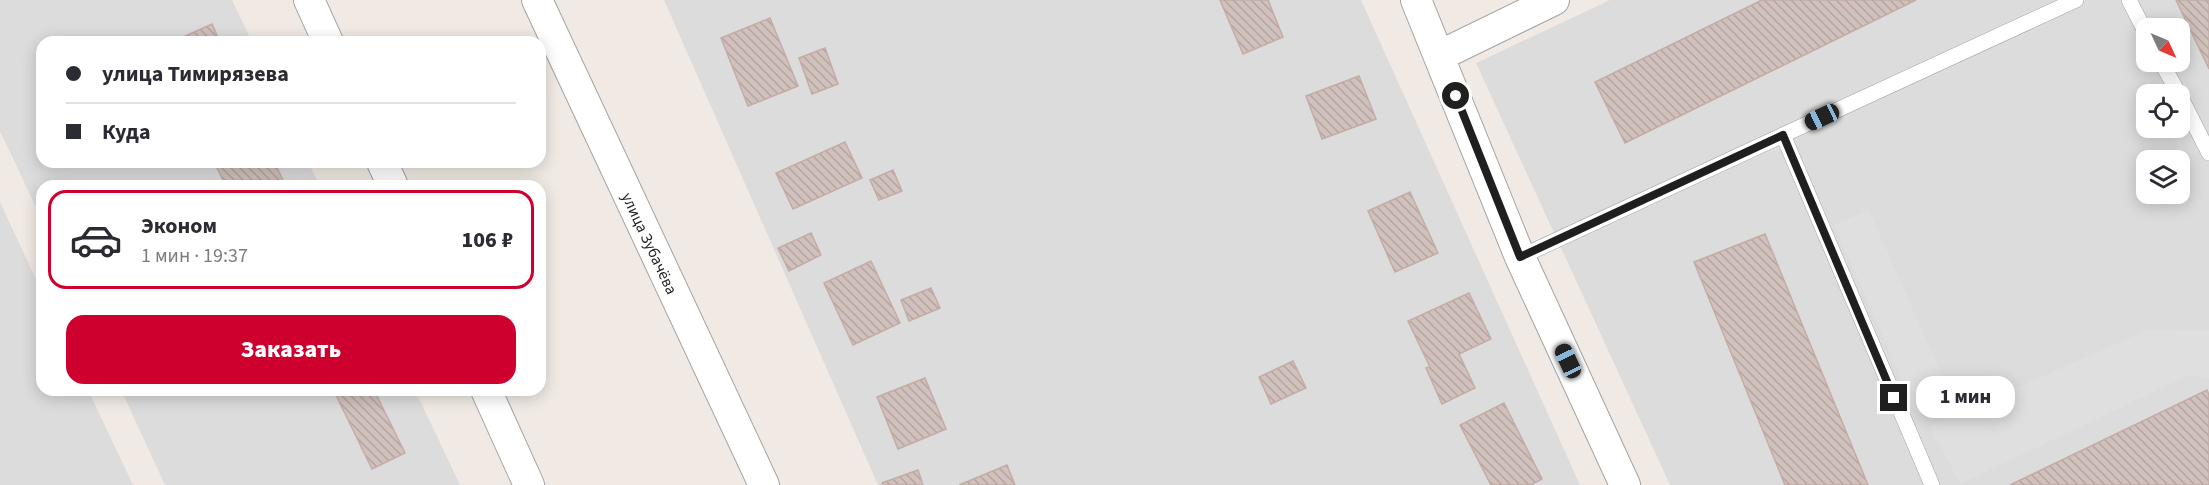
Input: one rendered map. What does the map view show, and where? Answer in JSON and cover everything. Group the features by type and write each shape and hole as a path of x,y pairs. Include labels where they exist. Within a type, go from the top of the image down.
{"street":[{"path":"309,0 325,36"},
{"name":"улица Зубачёва","path":"537,0 764,485"},
{"path":"1416,0 1520,257 1625,485"},
{"path":"1439,56 1554,0"},
{"path":"489,396 530,485"}],"lane":[{"path":"1520,257 2076,0"},
{"path":"2129,0 2138,18"},
{"path":"2190,116 2209,153"},
{"path":"1783,135 1932,485"}],"shaded area":[{"path":"0,0 232,0 249,36 36,36 36,168 311,168 317,180 36,180 36,207 0,131"},
{"path":"664,0 1361,0 1580,485 878,485"},
{"path":"1610,0 2209,0 2209,485 1670,485 1476,63"},
{"path":"0,202 36,279 36,396 91,396 133,485 0,485"},
{"path":"1869,210 1953,400 1918,416 1834,225"},
{"path":"2147,330 2209,331 2209,379 2189,375 1960,484 1930,426"},
{"path":"124,396 418,396 460,485 165,485"}],"building":[{"path":"1220,0 1268,0 1283,37 1243,54"},
{"path":"1762,0 1916,0 1625,143 1595,82"},
{"path":"2176,0 2209,0 2209,69 2190,29 2190,18 2185,18"},
{"path":"770,18 798,86 748,106 721,38"},
{"path":"212,24 217,36 185,36"},
{"path":"825,48 838,84 812,94 799,58"},
{"path":"1359,76 1376,119 1322,139 1306,96"},
{"path":"845,142 862,178 793,209 776,173"},
{"path":"217,168 277,168 283,180 223,180"},
{"path":"893,170 902,191 879,200 870,180"},
{"path":"1410,192 1438,253 1395,272 1368,211"},
{"path":"811,233 821,255 789,271 778,248"},
{"path":"1765,234 1868,485 1785,485 1694,262"},
{"path":"871,261 900,323 853,345 824,283"},
{"path":"931,288 940,308 909,321 901,300"},
{"path":"1469,293 1491,339 1459,354 1475,388 1442,404 1426,368 1430,367 1408,321"},
{"path":"1293,361 1306,388 1271,404 1259,377"},
{"path":"925,378 946,429 898,449 877,397"},
{"path":"2207,390 2209,395 2209,485 2010,485"},
{"path":"336,396 377,396 405,453 372,469"},
{"path":"1504,403 1542,479 1531,485 1491,485 1460,425"},
{"path":"1007,465 1015,485 959,485"},
{"path":"918,470 923,485 883,485 882,483"}],"route":[{"path":"1456,96 1520,257 1783,135 1894,398"}]}
